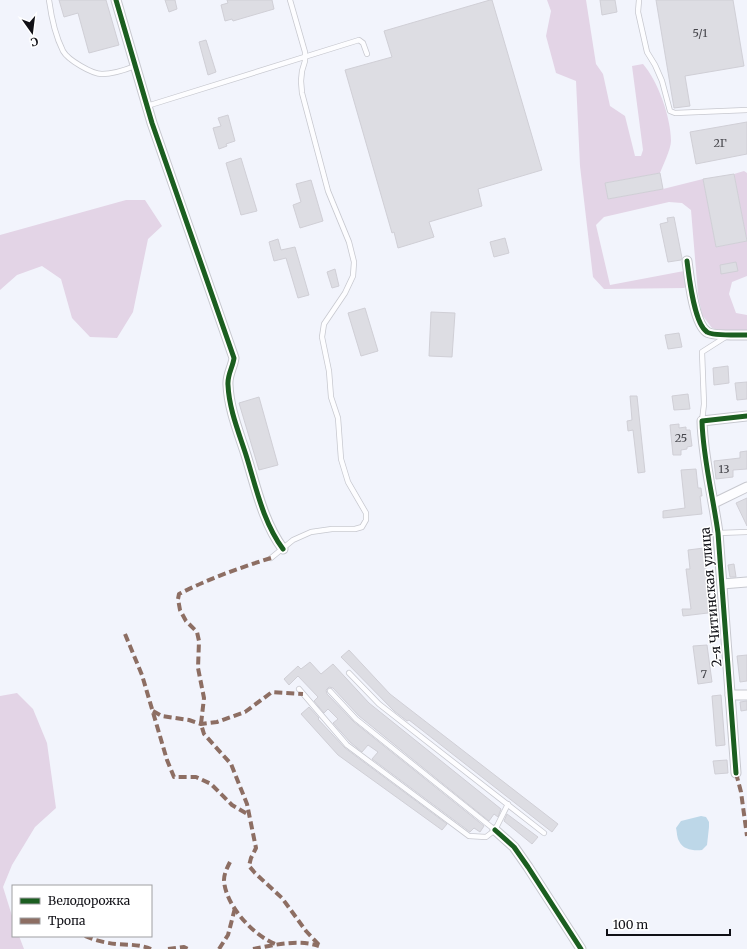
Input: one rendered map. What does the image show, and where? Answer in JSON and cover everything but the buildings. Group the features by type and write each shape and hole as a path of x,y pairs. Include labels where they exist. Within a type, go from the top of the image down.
{"street":[{"path":"116,0 147,106 234,358 228,384 234,415 270,528 283,549"},
{"path":"687,261 693,300 702,328 708,333 747,335"},
{"path":"702,421 747,416"},
{"name":"2-я Читинская улица","path":"702,421 706,464 718,533 736,773"},
{"path":"714,503 747,487"},
{"path":"722,584 747,582"},
{"path":"730,695 747,695"},
{"path":"495,830 514,847 581,949"}],"lane":[{"path":"49,0 51,15 63,52 82,67 101,75 114,73 136,66"},
{"path":"271,558 293,540 311,532 332,529 355,529 362,527 366,520 366,513 348,482 341,459 338,418 331,397 329,371 322,337 324,324 345,293 352,276 354,262 348,242 328,191 302,94 302,71 306,61 290,0"},
{"path":"639,0 638,12 647,52 662,80 670,111 675,113 747,110"},
{"path":"147,106 358,40 363,43 367,54"},
{"path":"702,421 704,404 702,352 729,335"},
{"path":"718,533 747,532"},
{"path":"350,673 379,704 544,833"},
{"path":"299,689 347,745 469,836 486,837 495,830 508,804"},
{"path":"330,691 356,719 495,830"}],"shaded area":[{"path":"547,0 586,0 596,64 603,74 610,106 625,116 635,156 641,156 643,150 632,66 643,64 649,71 663,100 669,122 671,144 660,173 605,183 608,199 663,189 703,179 716,247 747,241 747,276 732,282 729,294 736,313 747,315 747,332 727,332 712,328 702,315 698,294 691,210 682,203 669,202 604,217 596,225 610,285 684,271 688,276 688,286 684,288 604,289 593,277 580,166 576,81 556,73 546,36 551,11"},
{"path":"744,171 747,173 747,241 734,174"},
{"path":"126,200 145,200 162,226 148,239 133,312 117,338 90,337 72,318 61,279 42,266 17,275 0,290 0,235"},
{"path":"17,693 33,709 47,743 56,808 35,827 12,865 3,887 12,916 12,937 19,937 24,949 0,949 0,696"}],"water":[{"path":"701,816 706,817 709,822 707,845 702,850 692,850 686,848 678,840 676,828 681,821"}],"marked path":[{"path":"271,558 201,583 179,594 178,599 180,610 186,621 197,632 199,641 198,668 204,698 201,724 204,734 231,764 247,804 256,848 249,866 282,898 306,931 321,947"},
{"path":"125,634 142,675 167,760 174,777 196,777 211,784 232,805 249,815"},
{"path":"153,711 162,716 189,720 201,724 217,722 245,712 272,692 303,694"},
{"path":"736,773 741,792 747,836"},
{"path":"230,862 225,873 224,880 229,900 242,919 251,928 269,941 278,945"},
{"path":"219,949 228,935 235,908"},
{"path":"88,937 108,943 138,945 151,949"},
{"path":"253,949 278,944 295,943 319,946"},
{"path":"168,949 184,947 188,949"}],"cycle path":[{"path":"116,0 152,123 234,358 228,381 230,403 265,516 276,539 283,549"},
{"path":"687,261 695,310 702,327 707,332 715,334 747,335"},
{"path":"736,773 718,533 706,463 702,421 747,416"},
{"path":"495,830 514,847 581,949"}]}
